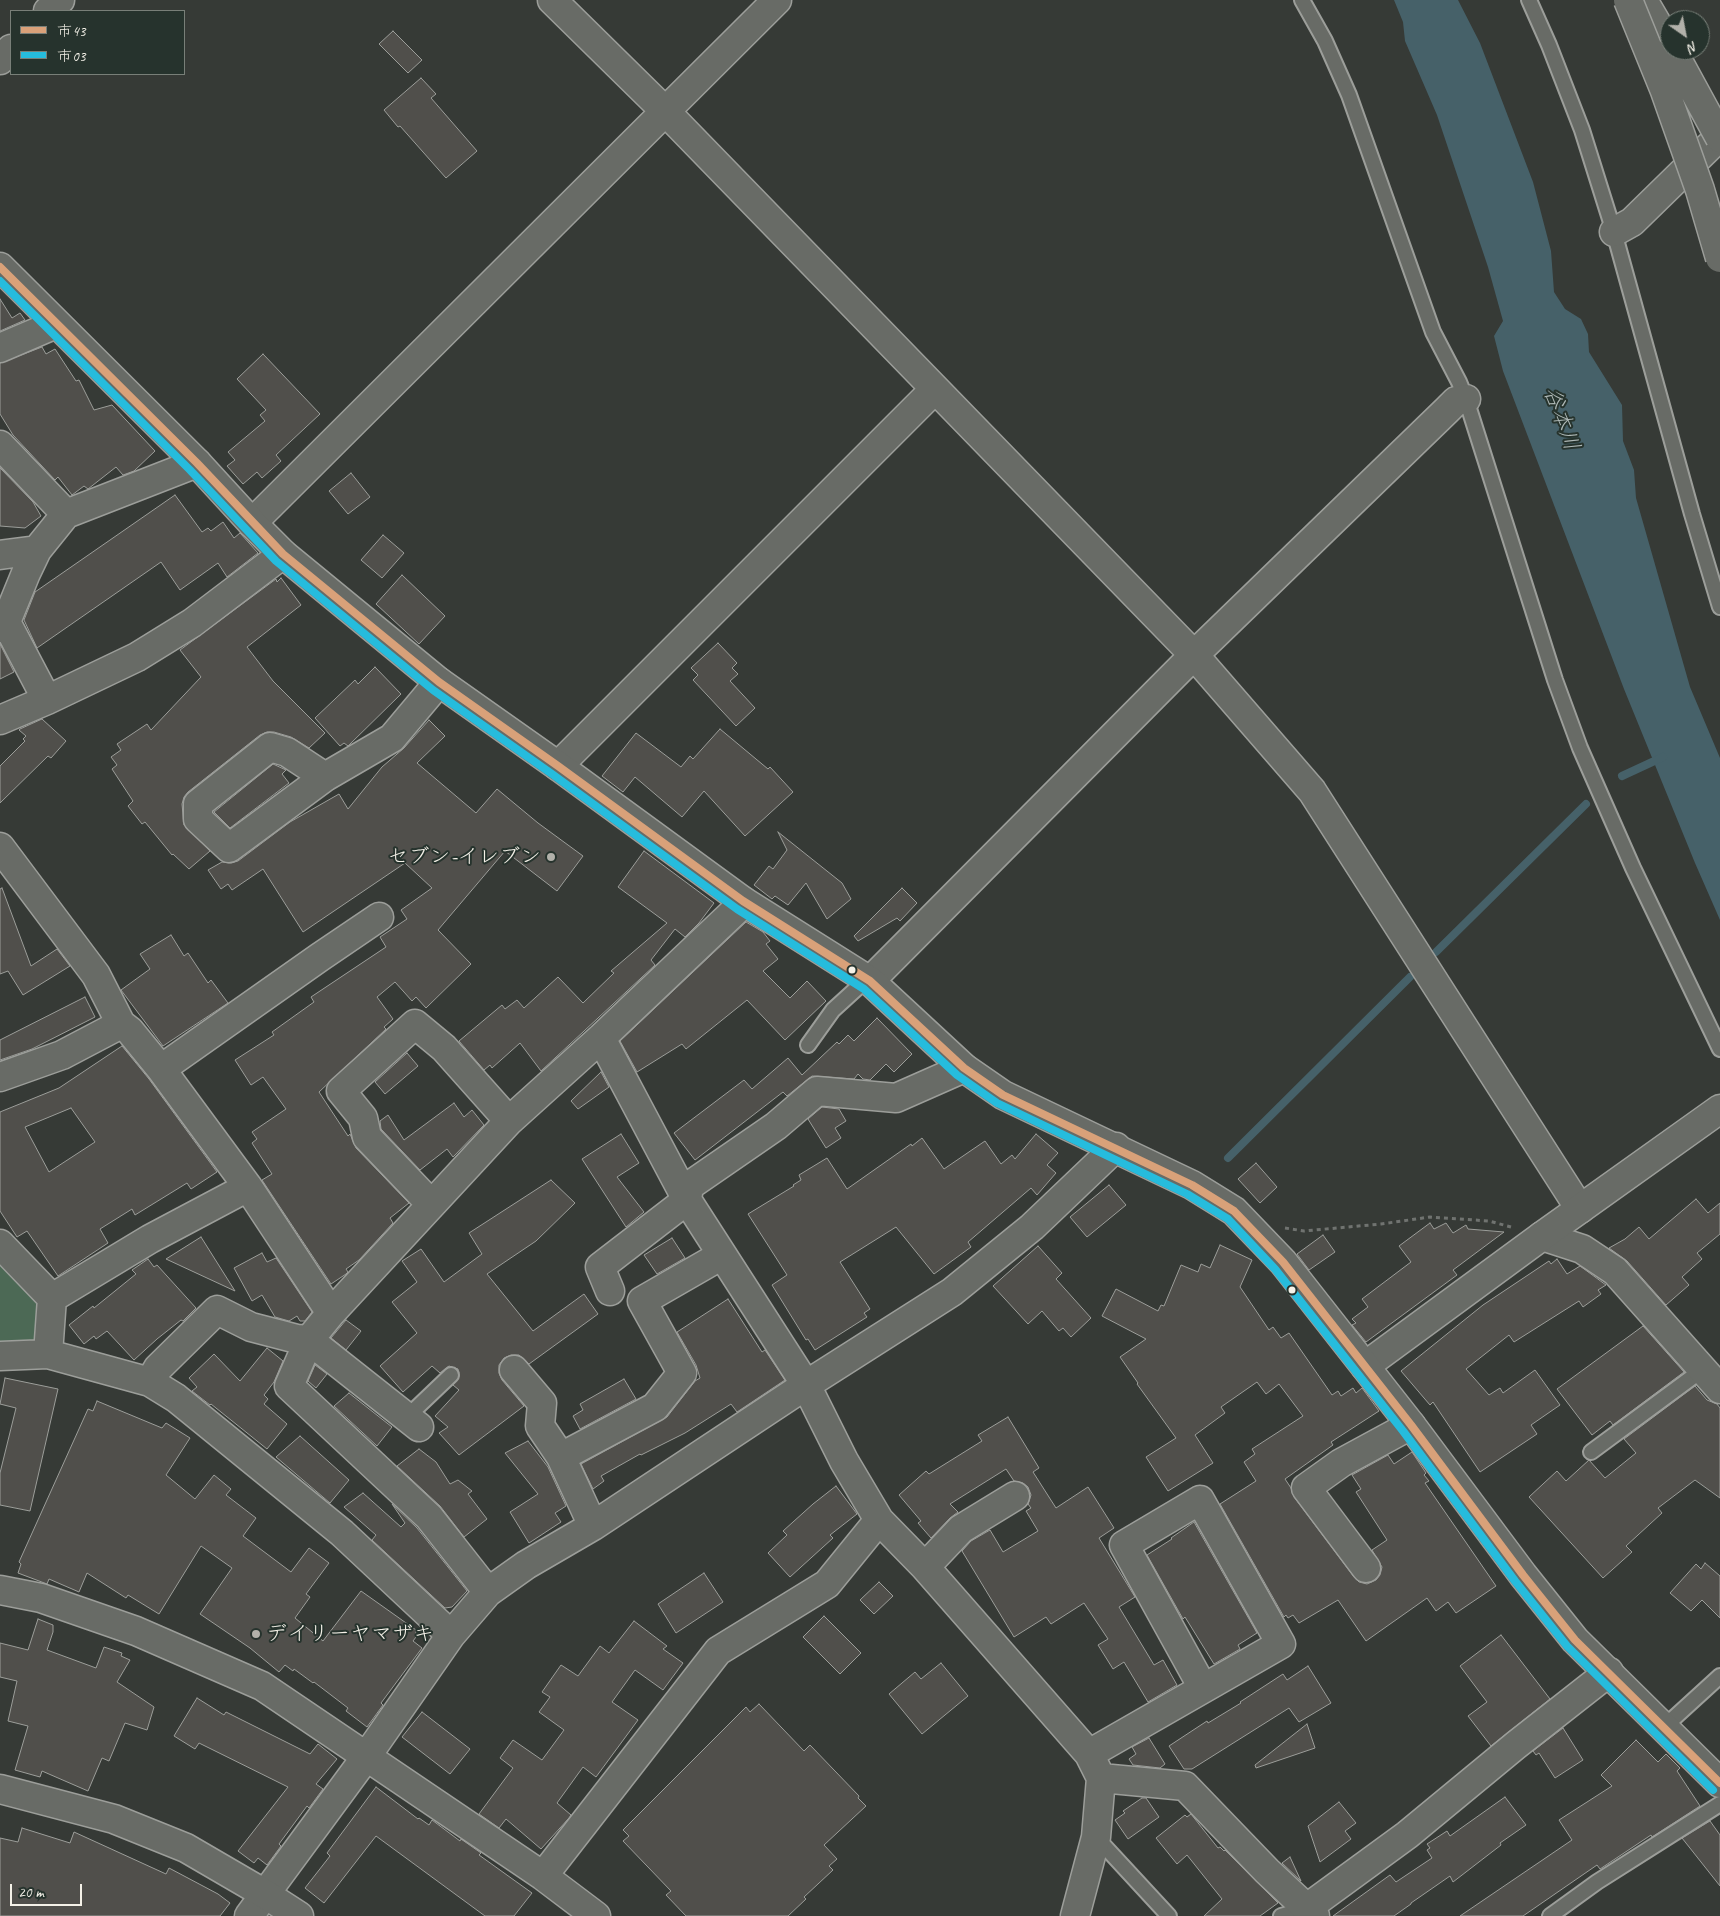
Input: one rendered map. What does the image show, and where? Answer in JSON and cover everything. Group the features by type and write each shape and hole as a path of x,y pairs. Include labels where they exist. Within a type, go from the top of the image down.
{"main road":[{"path":"49,10 60,0"},
{"path":"552,0 665,111 1194,655 1312,791 1580,1209"},
{"path":"252,523 776,0"},
{"path":"1628,0 1665,91 1700,190 1720,258"},
{"path":"1643,0 1660,29"},
{"path":"0,60 10,50"},
{"path":"1614,232 1632,222 1720,137 1678,60"},
{"path":"0,267 197,463 283,554 439,682 743,901 868,980 964,1068 1003,1095 1116,1147 1192,1185 1234,1211 1283,1262 1411,1425 1523,1575 1575,1640 1720,1783"},
{"path":"0,348 56,324"},
{"path":"558,766 935,389"},
{"path":"868,980 1194,655 1446,410 1456,402 1466,399"},
{"path":"0,445 66,514"},
{"path":"47,700 3,625 37,550 66,514 197,463"},
{"path":"0,555 37,550"},
{"path":"0,720 138,657 192,623 283,554"},
{"path":"324,777 392,738 439,682"},
{"path":"0,847 96,975 121,1024 130,1031 161,1069 248,1187 331,1313"},
{"path":"488,1592 429,1517 289,1386 309,1340 331,1313 431,1204 509,1121 601,1038 736,910 743,901"},
{"path":"161,1069 320,957 379,918"},
{"path":"0,1077 62,1055 121,1024"},
{"path":"431,1204 367,1137 363,1118 341,1091 415,1024 444,1048 509,1121"},
{"path":"601,1038 687,1200 806,1385 844,1461 879,1520 925,1567 1089,1754 1101,1778 1096,1837 1075,1916"},
{"path":"610,1291 600,1267 687,1200 689,1186 776,1126 817,1091 896,1098 964,1068"},
{"path":"1365,1366 1542,1236 1720,1109"},
{"path":"249,1916 366,1757 451,1635 488,1592 526,1565 594,1526 806,1385 952,1292 1032,1226 1116,1147"},
{"path":"52,1298 150,1239 248,1187"},
{"path":"1542,1236 1582,1249 1616,1270 1711,1380"},
{"path":"0,1244 52,1298 48,1354"},
{"path":"561,1457 655,1407 682,1373 642,1301 722,1255"},
{"path":"150,1382 158,1368 217,1310 251,1327 297,1339 309,1340 413,1422"},
{"path":"0,1356 48,1354 150,1382 176,1398 342,1533 451,1635"},
{"path":"514,1370 542,1403 540,1426 561,1457 594,1526"},
{"path":"1350,1559 1306,1488 1342,1463 1411,1425"},
{"path":"925,1567 961,1529 1016,1496"},
{"path":"1089,1754 1281,1644 1200,1500 1124,1545 1203,1688"},
{"path":"543,1876 718,1651 827,1584 879,1520"},
{"path":"0,1590 41,1598 136,1631 262,1686 543,1876 596,1916"},
{"path":"1101,1778 1185,1786 1267,1871 1311,1912 1608,1672"},
{"path":"0,1789 114,1819 186,1848 299,1916"}],"lane":[{"path":"1302,0 1325,41 1349,95 1433,332 1466,399 1552,671 1580,748 1633,868 1720,1049"},
{"path":"1529,0 1549,45 1582,130 1614,232 1692,514 1720,607"},
{"path":"808,1044 833,1010 868,980"},
{"path":"413,1422 450,1375"},
{"path":"1591,1452 1711,1380"},
{"path":"1663,1728 1720,1676"},
{"path":"1550,1916 1597,1882 1720,1804"},
{"path":"1096,1837 1168,1916"},
{"path":"1281,1916 1311,1912"}],"path":[{"path":"1279,1229 1290,1228 1304,1231 1362,1226 1430,1216 1489,1221 1516,1228"}],"green space":[{"path":"0,1244 52,1298 48,1354 0,1356"}],"water":[{"name":"谷本川","path":"1394,0 1458,0 1480,43 1533,182 1551,251 1554,292 1565,309 1581,319 1588,334 1589,352 1622,405 1623,441 1634,470 1636,498 1690,687 1720,758 1720,920 1624,689 1503,371 1494,336 1503,321 1488,267 1437,115 1405,41 1403,22"}],"building":[{"path":"393,31 422,60 408,73 379,44"},
{"path":"421,78 436,94 431,98 477,151 446,178 384,110"},
{"path":"0,299 12,318 20,313 25,320 0,331"},
{"path":"42,347 46,354 55,349 76,381 79,380 94,410 112,405 155,451 134,471 123,475 116,467 88,489 84,486 72,495 58,477 55,480 13,435 0,414 0,363"},
{"path":"263,354 320,414 276,455 281,461 262,478 257,472 243,484 227,466 235,460 228,452 265,421 260,415 266,410 237,379"},
{"path":"0,468 33,502 41,516 25,528 0,526"},
{"path":"351,473 370,497 348,514 329,491"},
{"path":"175,495 202,532 208,528 211,531 223,522 234,538 240,533 258,553 227,577 218,563 180,590 161,562 37,648 24,620 35,592"},
{"path":"383,535 404,553 382,578 361,560"},
{"path":"402,575 445,616 419,644 376,604"},
{"path":"281,578 301,605 247,647 273,681 325,733 309,748 291,737 274,732 260,735 188,792 182,804 184,825 210,851 189,869 172,855 145,822 142,824 128,806 133,801 112,769 117,765 111,757 121,750 117,744 147,724 151,730 201,677 180,650 276,579 277,582"},
{"path":"718,643 737,663 732,668 738,674 730,681 755,708 736,726 693,680 698,675 691,668"},
{"path":"0,644 14,672 0,679"},
{"path":"375,667 401,694 348,746 344,743 340,746 315,718 355,680 358,684"},
{"path":"42,719 66,741 51,758 48,756 0,803 0,766 25,741 23,739 26,736 19,730"},
{"path":"429,720 445,736 417,763 476,813 497,789 538,823 583,856 557,891 505,851 438,930 471,964 426,1008 416,997 412,1001 395,982 377,997 393,1019 384,1027 386,1029 319,1092 348,1136 350,1134 356,1148 409,1203 390,1218 393,1223 359,1260 346,1269 348,1272 331,1284 262,1180 272,1174 252,1143 257,1139 252,1132 286,1109 263,1077 251,1085 235,1060 274,1035 272,1032 314,1002 311,997 386,947 380,937 407,919 401,910 432,888 405,863 303,932 263,869 232,890 228,884 221,889 208,870 222,862 231,863 238,861 290,822 339,794 348,809 382,767 404,748"},
{"path":"720,729 768,769 770,767 793,792 745,836 704,791 682,817 635,777 623,792 602,776 636,733 681,767 690,756 693,759"},
{"path":"273,764 286,770 282,774 289,783 230,828 214,812"},
{"path":"778,832 842,883 851,899 827,919 806,883 788,905 775,896 772,899 754,885 769,866 773,869 787,850"},
{"path":"644,851 714,903 699,923 685,937 675,929 651,960 655,965 541,1071 520,1043 492,1068 490,1065 484,1070 459,1041 502,1005 505,1009 517,1000 524,1008 558,977 583,1003 614,973 611,971 667,923 618,887"},
{"path":"2,888 31,966 57,949 70,966 23,995 8,971 0,974 0,889"},
{"path":"902,888 917,903 900,921 897,918 858,941 854,936"},
{"path":"746,922 763,932 770,941 766,944 778,959 763,971 790,998 807,981 826,1001 785,1040 747,1000 686,1049 682,1044 637,1072 620,1041"},
{"path":"171,935 184,956 188,953 208,983 211,980 228,1003 163,1046 121,990 150,969 140,954"},
{"path":"85,997 95,1017 32,1049 0,1060 0,1040"},
{"path":"877,1018 912,1054 894,1072 886,1064 870,1080 863,1079 858,1074 854,1079 812,1076 787,1096 783,1092 695,1160 674,1133 744,1080 752,1089 788,1058 802,1075 837,1042 839,1044 848,1035 854,1041"},
{"path":"122,1046 149,1079 217,1172 191,1189 187,1183 135,1215 132,1209 100,1229 108,1243 58,1276 27,1231 17,1237 0,1211 0,1112 59,1088","holes":["71,1108 95,1142 49,1172 25,1127"]},
{"path":"407,1053 418,1066 385,1094 375,1082"},
{"path":"601,1072 609,1087 578,1109 571,1101"},
{"path":"454,1103 464,1117 472,1110 484,1125 453,1157 447,1149 420,1170 381,1129 380,1121 388,1115 404,1140"},
{"path":"822,1107 839,1109 846,1121 835,1128 841,1138 826,1148 808,1119"},
{"path":"621,1134 639,1163 617,1177 644,1212 626,1227 582,1159"},
{"path":"1036,1134 1058,1153 1047,1165 1056,1173 1037,1195 1031,1188 968,1242 971,1247 934,1274 896,1227 840,1262 870,1309 864,1313 867,1317 815,1350 808,1339 806,1340 772,1285 787,1275 748,1214 794,1186 801,1180 799,1175 827,1158 847,1189 922,1138 944,1169 985,1141 1001,1164 1012,1155 1015,1159"},
{"path":"1256,1163 1277,1187 1260,1203 1238,1179"},
{"path":"551,1180 575,1203 536,1241 487,1274 533,1331 584,1294 598,1314 529,1364 519,1355 511,1355 504,1358 499,1365 499,1373 502,1380 524,1406 459,1455 439,1433 448,1427 435,1416 459,1390 453,1385 459,1377 458,1369 449,1366 440,1373 432,1366 403,1392 380,1366 417,1333 392,1302 417,1282 402,1261 421,1249 444,1282 482,1254 469,1233"},
{"path":"1109,1185 1126,1205 1087,1237 1070,1217"},
{"path":"1696,1199 1708,1213 1720,1203 1720,1234 1697,1253 1702,1259 1682,1277 1689,1285 1666,1305 1627,1261 1609,1248 1625,1239 1639,1227 1649,1239"},
{"path":"1430,1223 1434,1229 1446,1223 1453,1233 1466,1225 1468,1229 1504,1232 1453,1270 1457,1275 1366,1342 1352,1325 1356,1323 1352,1319 1368,1307 1362,1299 1411,1262 1399,1246"},
{"path":"1323,1235 1335,1252 1309,1270 1297,1254"},
{"path":"201,1237 235,1291 166,1259"},
{"path":"672,1238 685,1258 657,1274 644,1255"},
{"path":"1220,1245 1252,1260 1240,1287 1269,1330 1273,1327 1281,1338 1289,1333 1332,1395 1338,1391 1341,1396 1353,1388 1356,1393 1362,1388 1379,1411 1331,1442 1333,1445 1285,1479 1294,1497 1354,1577 1359,1582 1367,1584 1376,1580 1380,1575 1382,1567 1372,1550 1387,1540 1356,1492 1361,1489 1352,1475 1388,1455 1394,1464 1412,1452 1426,1473 1424,1475 1429,1481 1425,1483 1496,1586 1456,1613 1448,1602 1436,1611 1427,1598 1366,1641 1338,1600 1299,1623 1293,1615 1288,1618 1286,1615 1284,1617 1220,1504 1256,1481 1244,1462 1255,1454 1252,1449 1303,1416 1279,1384 1266,1394 1257,1382 1221,1407 1225,1413 1195,1435 1213,1463 1168,1491 1146,1457 1176,1438 1120,1357 1146,1339 1102,1316 1116,1289 1158,1311 1161,1305 1164,1306 1181,1265 1198,1272 1201,1264 1210,1268"},
{"path":"1038,1246 1062,1273 1056,1279 1091,1318 1071,1337 1063,1328 1059,1331 1042,1311 1028,1324 993,1286"},
{"path":"262,1253 267,1262 276,1258 312,1312 305,1321 300,1321 297,1316 289,1321 275,1317 262,1295 252,1301 234,1268"},
{"path":"148,1259 154,1267 157,1265 196,1308 183,1321 181,1320 157,1339 134,1360 107,1331 96,1339 94,1336 84,1344 69,1325 93,1306 94,1308 136,1274 132,1270"},
{"path":"1557,1259 1567,1274 1580,1266 1606,1285 1598,1290 1601,1294 1583,1307 1579,1301 1514,1342 1509,1335 1466,1369 1489,1395 1500,1388 1503,1393 1535,1370 1560,1405 1531,1425 1537,1434 1480,1472 1433,1402 1430,1405 1401,1371 1483,1305 1549,1261 1551,1264"},
{"path":"728,1299 762,1352 765,1350 785,1380 737,1412 731,1404 685,1433 640,1454 601,1476 604,1481 593,1489 581,1464 667,1417 695,1381 700,1378 696,1365 677,1332"},
{"path":"346,1320 361,1331 346,1350 331,1338"},
{"path":"1643,1326 1684,1372 1613,1425 1610,1421 1592,1435 1557,1389"},
{"path":"267,1348 283,1361 274,1382 264,1395 268,1399 264,1404 287,1424 267,1449 192,1391 197,1387 189,1378 214,1354 240,1381"},
{"path":"315,1365 327,1374 316,1388 308,1381"},
{"path":"5,1378 58,1389 30,1511 0,1505 0,1473 16,1408 0,1404"},
{"path":"624,1379 636,1399 580,1429 573,1416 583,1410 580,1404"},
{"path":"1695,1386 1707,1400 1717,1404 1720,1408 1720,1498 1695,1480 1658,1508 1662,1513 1626,1546 1632,1552 1603,1578 1529,1497 1557,1471 1566,1481 1589,1460 1605,1478 1636,1453 1624,1439"},
{"path":"349,1393 392,1427 377,1446 334,1406"},
{"path":"97,1401 162,1428 166,1423 190,1438 166,1475 195,1499 214,1475 231,1489 226,1495 256,1518 243,1536 291,1572 309,1548 329,1563 306,1594 310,1597 295,1618 323,1641 361,1591 416,1630 416,1637 413,1641 422,1648 381,1703 383,1705 367,1727 346,1711 348,1708 314,1682 285,1665 279,1672 250,1648 200,1614 232,1568 201,1546 159,1614 128,1595 126,1598 87,1573 79,1592 49,1579 47,1584 18,1573 21,1564 19,1562 88,1409 93,1411"},
{"path":"1008,1417 1039,1468 1033,1472 1056,1508 1088,1487 1114,1528 1099,1538 1135,1597 1119,1607 1154,1665 1163,1660 1177,1685 1148,1702 1124,1662 1113,1669 1098,1645 1108,1639 1084,1603 1051,1624 1046,1617 1014,1637 962,1551 971,1541 990,1530 1003,1552 1038,1531 1026,1511 1031,1508 1028,1504 1031,1495 1028,1487 1023,1483 1014,1481 1006,1469 950,1504 958,1512 931,1538 918,1523 921,1521 899,1495 926,1471 929,1474 982,1441 978,1435"},
{"path":"300,1436 349,1480 330,1503 276,1457"},
{"path":"528,1441 548,1467 566,1506 555,1513 561,1522 529,1543 510,1512 538,1494 505,1453"},
{"path":"419,1449 436,1462 450,1484 458,1480 472,1491 468,1494 487,1519 464,1537 440,1506 397,1466"},
{"path":"836,1486 857,1514 830,1535 833,1538 790,1577 768,1553 787,1535 783,1531"},
{"path":"363,1493 401,1527 405,1523 392,1504 417,1528 467,1591 452,1607 445,1608 372,1540 376,1535 344,1507"},
{"path":"1194,1522 1257,1633 1238,1645 1240,1649 1214,1664 1185,1617 1183,1619 1147,1555"},
{"path":"1705,1563 1720,1576 1720,1618 1702,1600 1691,1611 1670,1593 1696,1564 1701,1569"},
{"path":"704,1573 723,1602 676,1633 658,1604"},
{"path":"879,1582 893,1596 874,1614 860,1600"},
{"path":"824,1616 861,1653 840,1674 803,1637"},
{"path":"38,1619 53,1625 53,1632 47,1650 96,1668 104,1647 122,1653 121,1656 130,1660 117,1682 154,1707 147,1730 125,1723 109,1761 102,1758 88,1791 42,1771 40,1777 15,1770 28,1726 8,1721 17,1681 0,1677 0,1643 28,1650"},
{"path":"634,1621 667,1646 663,1649 683,1663 663,1690 635,1670 612,1702 638,1720 596,1777 583,1767 557,1803 571,1815 569,1818 541,1849 506,1819 499,1828 479,1814 513,1768 500,1758 513,1740 542,1760 564,1730 539,1712 550,1697 542,1692 561,1665 578,1676 600,1646 609,1653"},
{"path":"1501,1635 1550,1699 1491,1746 1468,1716 1487,1702 1460,1666"},
{"path":"941,1663 968,1696 922,1734 889,1694 915,1672 921,1679"},
{"path":"1308,1666 1331,1703 1299,1722 1289,1708 1192,1769 1184,1769 1169,1746 1207,1721 1208,1723 1241,1703 1283,1674 1287,1680"},
{"path":"197,1698 224,1715 226,1712 310,1754 318,1744 337,1759 316,1784 323,1789 309,1808 307,1806 279,1844 281,1846 267,1865 258,1858 254,1863 238,1851 288,1787 199,1743 195,1749 174,1736"},
{"path":"759,1704 804,1751 810,1745 859,1796 858,1798 866,1806 824,1845 837,1859 829,1866 833,1870 804,1897 806,1899 788,1916 686,1916 666,1895 671,1891 623,1841 629,1836 623,1830 746,1707 750,1712"},
{"path":"422,1712 470,1749 450,1774 402,1737"},
{"path":"1307,1724 1315,1748 1256,1768 1255,1765"},
{"path":"1563,1728 1583,1760 1555,1778 1539,1753 1536,1755 1533,1751"},
{"path":"1149,1738 1165,1764 1160,1768 1133,1765 1129,1759 1136,1754 1132,1747"},
{"path":"1636,1740 1658,1762 1666,1754 1680,1768 1677,1771 1700,1806 1652,1837 1651,1835 1600,1869 1597,1865 1523,1916 1460,1916 1572,1840 1559,1820 1612,1786 1601,1775"},
{"path":"376,1787 418,1819 429,1825 432,1820 460,1841 461,1839 481,1853 479,1855 532,1893 514,1916 485,1916 376,1836 324,1903 305,1888 330,1856 327,1853"},
{"path":"1505,1797 1526,1825 1500,1843 1501,1845 1453,1882 1450,1876 1394,1916 1333,1916 1390,1875 1396,1882 1432,1858 1427,1850 1430,1848 1427,1844 1447,1831 1450,1836"},
{"path":"1142,1798 1146,1798 1159,1817 1128,1839 1115,1820 1125,1813 1123,1811"},
{"path":"1339,1802 1356,1823 1345,1831 1351,1839 1320,1862 1308,1826"},
{"path":"1191,1814 1218,1848 1220,1847 1225,1850 1278,1903 1260,1916 1204,1916 1222,1899 1187,1855 1177,1864 1156,1838 1185,1815 1187,1817"},
{"path":"1710,1821 1720,1835 1720,1886 1682,1838"},
{"path":"22,1828 70,1843 74,1832 166,1874 169,1868 218,1894 230,1903 220,1916 0,1916 0,1838 18,1842"},
{"path":"1290,1857 1301,1881 1282,1863"}],"waterway":[{"path":"1622,776 1663,757"},
{"path":"1436,952 1586,804"},
{"path":"1228,1158 1410,977"}],"transit line":[{"name":"市43","path":"0,267 197,463 283,554 439,682 743,901 870,981 964,1068 1003,1095 1192,1185 1234,1211 1283,1262 1411,1425 1523,1575 1575,1640 1720,1783"},
{"name":"市03","path":"0,281 190,470 276,561 433,690 737,909 864,989 957,1075 997,1103 1187,1194 1228,1219 1275,1269 1403,1431 1515,1581 1567,1646 1713,1790"}],"place":[{"name":"セブン-イレブン","path":"551,857"},
{"name":"デイリーヤマザキ","path":"256,1634"}]}
